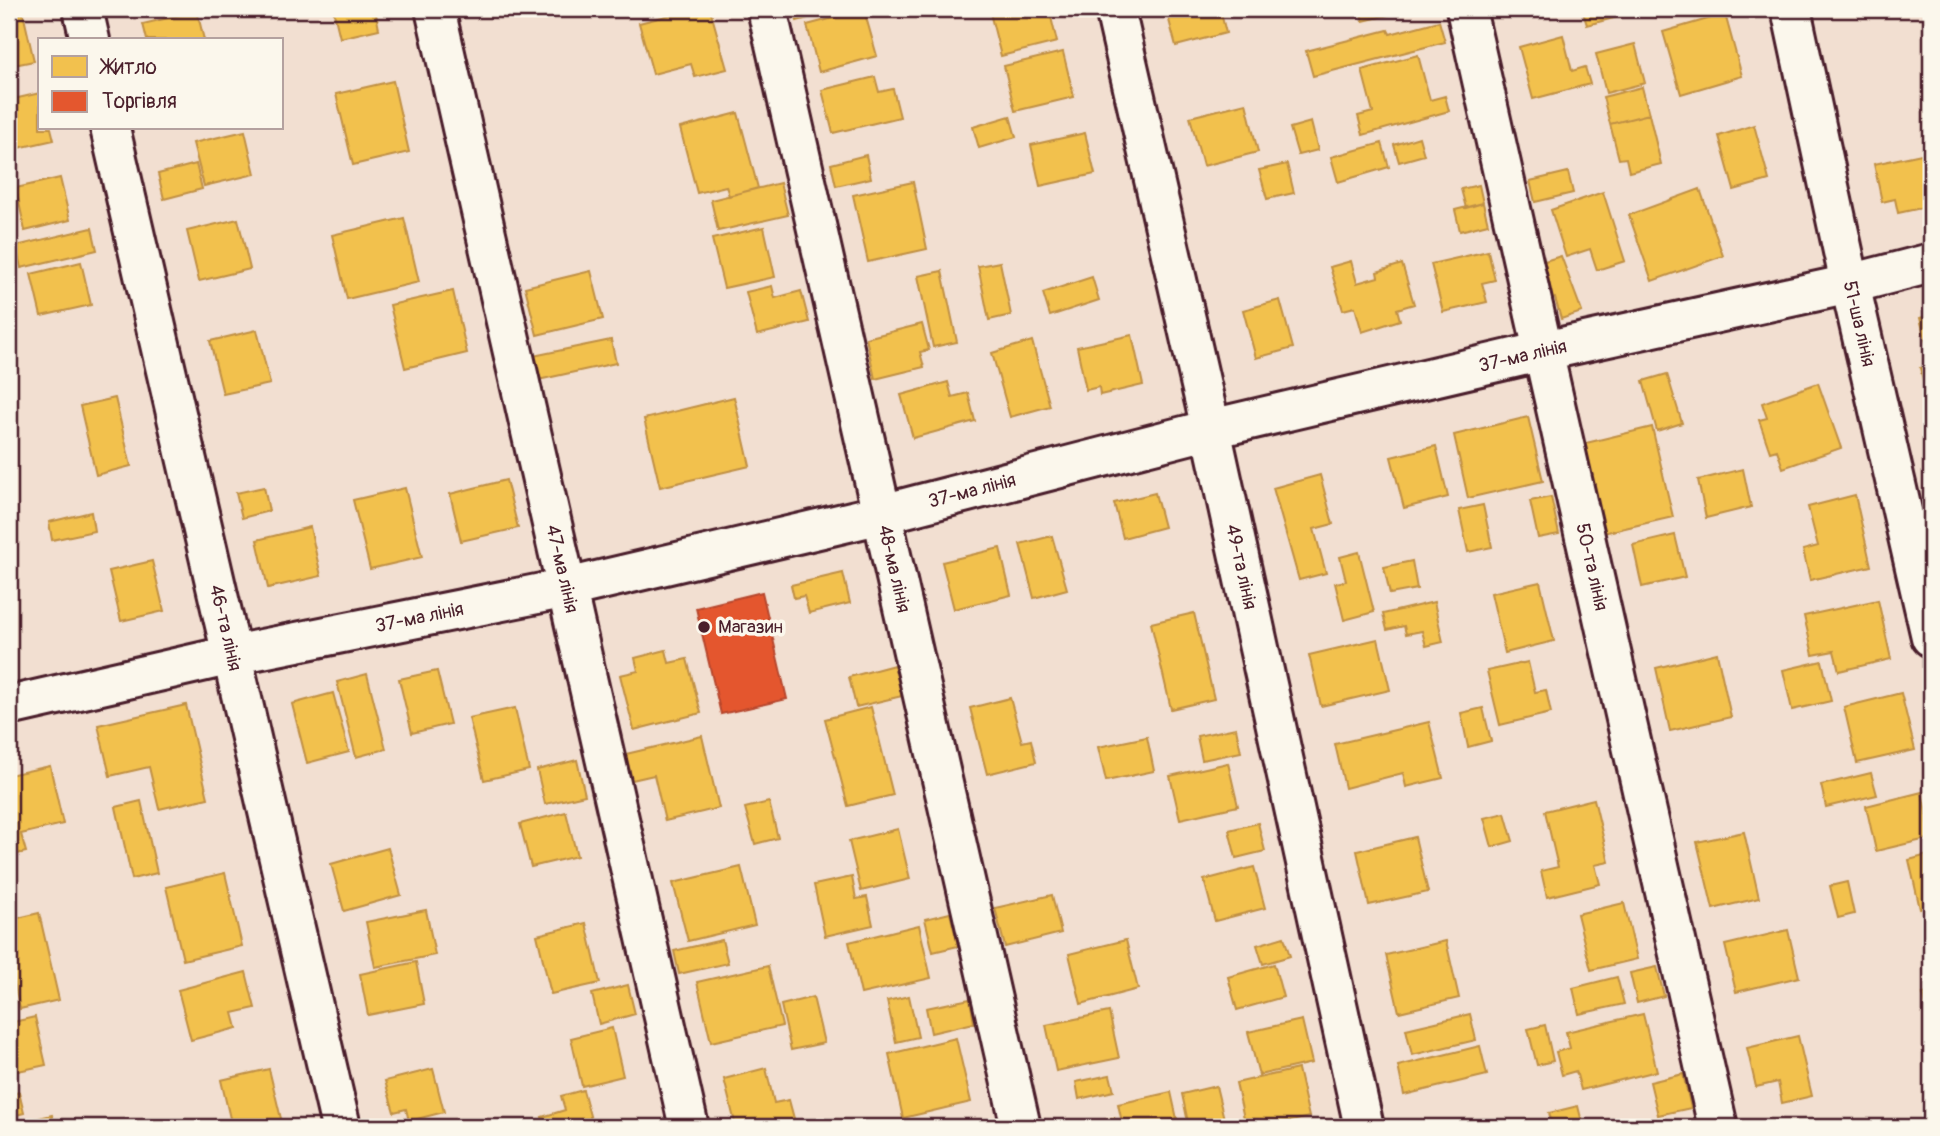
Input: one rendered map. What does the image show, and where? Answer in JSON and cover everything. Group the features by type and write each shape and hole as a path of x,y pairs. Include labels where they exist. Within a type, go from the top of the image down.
{"street":[{"path":"82,9 89,38"},
{"name":"47-ма лінія","path":"435,9 689,1127"},
{"name":"48-ма лінія","path":"767,9 1021,1127"},
{"name":"49-та лінія","path":"1115,9 1211,429 1364,1127"},
{"name":"50-та лінія","path":"1466,9 1718,1127"},
{"name":"51-ша лінія","path":"1791,9 1850,284 1931,637"},
{"name":"46-та лінія","path":"110,130 341,1127"},
{"name":"37-ма лінія","path":"9,706 232,655 567,588 882,514 1211,429 1544,351 1850,284 1931,263"}],"building: Житло":[{"path":"333,9 375,9 379,29 340,38"},
{"path":"694,9 710,9 727,69 695,77 691,64 653,74 639,23"},
{"path":"794,9 822,9 823,14 797,21"},
{"path":"989,9 1049,9 1057,42 1001,56"},
{"path":"1166,9 1220,9 1226,33 1176,46"},
{"path":"1360,9 1414,9 1363,21"},
{"path":"1582,9 1623,9 1625,15 1587,25"},
{"path":"864,10 877,56 819,72 807,25"},
{"path":"197,11 204,38 146,38 143,24"},
{"path":"23,13 34,61 9,66 9,16"},
{"path":"1725,14 1742,76 1681,94 1663,32"},
{"path":"1439,21 1445,42 1313,76 1306,51 1388,30 1390,34"},
{"path":"1563,35 1572,71 1585,67 1590,84 1533,99 1519,47"},
{"path":"1635,44 1645,83 1606,93 1596,54"},
{"path":"1063,52 1074,97 1015,111 1004,66"},
{"path":"1418,55 1430,100 1445,96 1449,111 1363,135 1358,116 1373,112 1362,70"},
{"path":"875,77 879,92 893,89 900,117 833,133 822,90"},
{"path":"393,81 409,152 353,165 336,94"},
{"path":"1642,87 1649,114 1610,124 1603,97"},
{"path":"38,93 38,130 52,130 54,140 9,150 9,100"},
{"path":"1246,103 1258,152 1203,166 1190,117"},
{"path":"738,113 758,188 729,196 726,186 697,193 680,128"},
{"path":"1649,114 1661,164 1629,172 1626,158 1619,159 1610,124"},
{"path":"1010,116 1016,137 979,148 973,127"},
{"path":"1311,122 1318,150 1298,155 1290,128"},
{"path":"1754,125 1769,180 1734,190 1719,136"},
{"path":"245,131 255,174 204,186 193,143"},
{"path":"1085,133 1095,174 1040,186 1031,145"},
{"path":"1419,137 1424,155 1399,162 1394,145"},
{"path":"1382,143 1389,167 1338,182 1331,157"},
{"path":"1931,152 1931,206 1898,213 1895,199 1882,202 1874,164"},
{"path":"866,155 871,178 836,186 831,164"},
{"path":"196,164 202,189 164,199 158,174"},
{"path":"1287,164 1294,193 1267,199 1259,170"},
{"path":"1568,172 1573,193 1535,202 1530,181"},
{"path":"60,178 70,220 25,231 16,188"},
{"path":"913,182 927,249 868,262 853,195"},
{"path":"780,183 788,215 718,231 711,200"},
{"path":"1479,185 1483,203 1466,208 1461,189"},
{"path":"1700,189 1723,256 1652,281 1629,215"},
{"path":"1603,192 1625,261 1597,270 1590,249 1566,257 1551,210"},
{"path":"1483,203 1488,224 1460,231 1455,210"},
{"path":"404,218 419,282 347,299 332,235"},
{"path":"238,219 250,269 199,281 187,231"},
{"path":"764,227 775,277 724,288 712,239"},
{"path":"92,228 97,250 21,268 16,246"},
{"path":"1488,251 1495,280 1482,283 1487,302 1443,312 1431,264"},
{"path":"1561,256 1582,312 1561,319 1555,298 1548,301 1538,263"},
{"path":"1351,261 1357,283 1378,277 1377,272 1402,264 1414,304 1397,309 1400,320 1362,332 1355,307 1343,310 1330,267"},
{"path":"81,262 91,305 41,316 31,274"},
{"path":"1000,262 1011,315 989,320 978,266"},
{"path":"591,271 603,319 537,335 525,287"},
{"path":"942,271 957,342 933,347 918,276"},
{"path":"1092,277 1099,300 1050,316 1043,293"},
{"path":"772,286 775,298 801,291 809,322 757,335 746,292"},
{"path":"453,291 467,353 405,368 390,305"},
{"path":"1280,300 1293,348 1256,358 1243,310"},
{"path":"1931,315 1931,363 1920,318"},
{"path":"922,324 929,350 920,352 924,367 875,379 866,338"},
{"path":"257,330 270,384 223,394 210,341"},
{"path":"1132,335 1143,385 1100,395 1099,387 1086,390 1077,347"},
{"path":"611,340 616,363 538,380 533,356"},
{"path":"1032,341 1050,406 1010,417 992,353"},
{"path":"1931,366 1931,399 1928,400 1920,368"},
{"path":"1667,374 1682,423 1657,431 1643,381"},
{"path":"948,382 952,397 968,393 975,421 913,438 901,395"},
{"path":"1818,383 1841,448 1783,468 1777,450 1770,452 1759,420 1767,418 1762,403"},
{"path":"734,397 750,466 660,487 644,419"},
{"path":"115,398 131,466 96,475 80,406"},
{"path":"1528,417 1543,481 1468,498 1454,435"},
{"path":"1652,427 1673,517 1603,533 1582,444"},
{"path":"1436,446 1448,497 1404,508 1391,457"},
{"path":"1743,469 1751,507 1706,518 1698,480"},
{"path":"1320,475 1333,524 1314,529 1326,573 1299,580 1273,488"},
{"path":"506,480 518,528 461,541 450,494"},
{"path":"264,487 269,511 242,518 236,493"},
{"path":"405,488 422,557 370,569 353,500"},
{"path":"1155,493 1164,527 1123,538 1114,503"},
{"path":"1855,495 1871,566 1810,580 1803,550 1818,546 1808,507"},
{"path":"1551,497 1559,534 1538,538 1530,501"},
{"path":"1483,505 1492,547 1468,552 1459,510"},
{"path":"91,512 94,531 52,540 49,522"},
{"path":"310,527 321,576 268,588 257,540"},
{"path":"1675,535 1685,577 1642,587 1633,545"},
{"path":"1052,536 1067,589 1034,598 1020,544"},
{"path":"1000,548 1011,595 954,609 942,562"},
{"path":"1359,552 1374,612 1344,620 1335,583 1346,581 1340,557"},
{"path":"152,561 164,611 121,621 109,571"},
{"path":"1412,561 1417,589 1390,594 1384,567"},
{"path":"843,573 850,603 809,613 804,596 794,598 791,585"},
{"path":"1540,582 1554,641 1505,653 1491,593"},
{"path":"1878,600 1891,659 1839,671 1834,651 1813,655 1804,616"},
{"path":"1434,602 1443,642 1426,646 1422,631 1406,634 1404,626 1387,630 1383,614"},
{"path":"1194,613 1214,699 1171,709 1151,623"},
{"path":"1378,639 1390,690 1321,706 1309,655"},
{"path":"666,650 669,663 687,659 701,713 634,730 620,675 638,671 635,658"},
{"path":"1717,653 1731,717 1670,731 1656,668"},
{"path":"1822,661 1831,701 1792,710 1783,670"},
{"path":"1528,662 1535,692 1546,690 1551,713 1500,725 1487,671"},
{"path":"894,665 902,696 856,707 849,677"},
{"path":"437,671 450,724 412,733 399,679"},
{"path":"367,674 386,749 356,757 337,682"},
{"path":"333,693 349,752 307,763 292,704"},
{"path":"1901,693 1915,750 1857,763 1844,707"},
{"path":"1010,698 1022,742 1031,740 1036,762 987,774 970,708"},
{"path":"186,705 208,798 159,809 149,767 110,776 98,725"},
{"path":"871,707 893,795 848,806 825,719"},
{"path":"515,708 529,770 484,780 469,718"},
{"path":"1483,708 1491,741 1468,747 1461,713"},
{"path":"1429,722 1443,778 1406,787 1403,773 1345,788 1335,744"},
{"path":"1236,728 1241,752 1202,760 1197,736"},
{"path":"702,736 719,808 665,821 654,775 632,780 626,754"},
{"path":"1147,737 1154,771 1106,781 1098,747"},
{"path":"577,760 585,795 545,804 537,770"},
{"path":"1228,763 1238,806 1180,819 1170,776"},
{"path":"50,766 63,824 21,834 26,852 9,856 9,775"},
{"path":"1871,773 1877,795 1826,807 1821,785"},
{"path":"1922,792 1931,838 1876,851 1866,806"},
{"path":"1594,799 1609,862 1595,865 1600,884 1547,897 1541,871 1558,867 1545,811"},
{"path":"141,801 157,873 132,879 116,807"},
{"path":"769,802 778,838 755,844 745,808"},
{"path":"566,812 577,856 531,867 520,824"},
{"path":"1505,813 1513,841 1492,847 1484,818"},
{"path":"1258,823 1265,851 1236,858 1229,830"},
{"path":"898,829 910,879 861,891 849,841"},
{"path":"1744,832 1759,898 1713,909 1697,842"},
{"path":"1415,837 1428,892 1369,905 1357,851"},
{"path":"388,848 401,895 344,911 331,864"},
{"path":"1931,854 1931,906 1920,909 1909,860"},
{"path":"741,867 755,925 688,941 673,883"},
{"path":"1254,867 1265,908 1215,921 1204,880"},
{"path":"225,873 242,946 183,960 166,887"},
{"path":"852,877 856,899 867,897 873,925 825,936 814,885"},
{"path":"1847,882 1854,914 1838,918 1830,886"},
{"path":"1052,895 1061,933 1005,947 995,908"},
{"path":"1624,903 1637,959 1591,970 1577,914"},
{"path":"426,910 435,955 375,967 366,922"},
{"path":"39,913 59,1000 20,1009 14,982 9,983 9,920"},
{"path":"950,913 958,946 933,952 925,919"},
{"path":"586,923 600,983 551,994 537,935"},
{"path":"919,925 931,978 861,994 849,942"},
{"path":"1788,930 1799,977 1736,992 1725,945"},
{"path":"1284,937 1290,956 1263,964 1257,945"},
{"path":"722,940 728,963 679,974 674,951"},
{"path":"1126,940 1138,989 1081,1004 1069,954"},
{"path":"1446,941 1459,998 1399,1012 1386,955"},
{"path":"416,962 424,1004 368,1015 360,974"},
{"path":"1274,964 1283,997 1237,1010 1228,977"},
{"path":"768,966 782,1026 711,1042 697,982"},
{"path":"1657,967 1664,996 1637,1003 1630,973"},
{"path":"246,972 255,1008 233,1013 237,1028 191,1040 178,990"},
{"path":"1617,977 1624,1004 1579,1014 1573,988"},
{"path":"628,985 635,1014 599,1024 592,994"},
{"path":"1931,992 1931,1028 1923,994"},
{"path":"909,996 918,1037 896,1042 887,1001"},
{"path":"813,997 824,1043 791,1050 781,1005"},
{"path":"970,999 974,1023 931,1033 926,1008"},
{"path":"1109,1012 1119,1058 1056,1071 1046,1025"},
{"path":"1470,1014 1476,1040 1412,1055 1406,1029"},
{"path":"1643,1014 1657,1071 1581,1090 1576,1071 1562,1075 1556,1052 1570,1048 1566,1032"},
{"path":"35,1017 46,1065 9,1073 9,1023"},
{"path":"1302,1020 1312,1063 1259,1075 1248,1032"},
{"path":"1545,1025 1553,1061 1537,1065 1528,1029"},
{"path":"612,1028 623,1076 582,1086 571,1038"},
{"path":"1798,1036 1812,1096 1782,1103 1778,1082 1756,1087 1747,1048"},
{"path":"956,1038 971,1102 903,1118 889,1054"},
{"path":"1480,1046 1487,1075 1404,1095 1398,1066"},
{"path":"766,1068 774,1103 789,1100 796,1126 736,1127 724,1079"},
{"path":"269,1069 283,1127 232,1127 221,1080"},
{"path":"433,1069 444,1112 409,1121 406,1109 394,1112 385,1081"},
{"path":"1298,1069 1309,1117 1266,1127 1246,1127 1236,1083"},
{"path":"1683,1074 1691,1108 1658,1115 1650,1082"},
{"path":"1110,1075 1114,1091 1079,1099 1076,1082"},
{"path":"1216,1086 1226,1127 1189,1127 1182,1094"},
{"path":"583,1090 593,1127 545,1127 542,1117 565,1110 561,1096"},
{"path":"19,1092 24,1113 9,1117 9,1095"},
{"path":"1171,1092 1177,1119 1140,1127 1123,1127 1118,1104"},
{"path":"1578,1106 1583,1126 1553,1127 1549,1113"},
{"path":"52,1115 55,1127 9,1127 9,1125"},
{"path":"1114,1118 1116,1127 1072,1127"}],"building: Торгівля":[{"path":"762,592 787,699 721,714 696,608"}],"place":[{"name":"Магазин","path":"704,627"}]}
